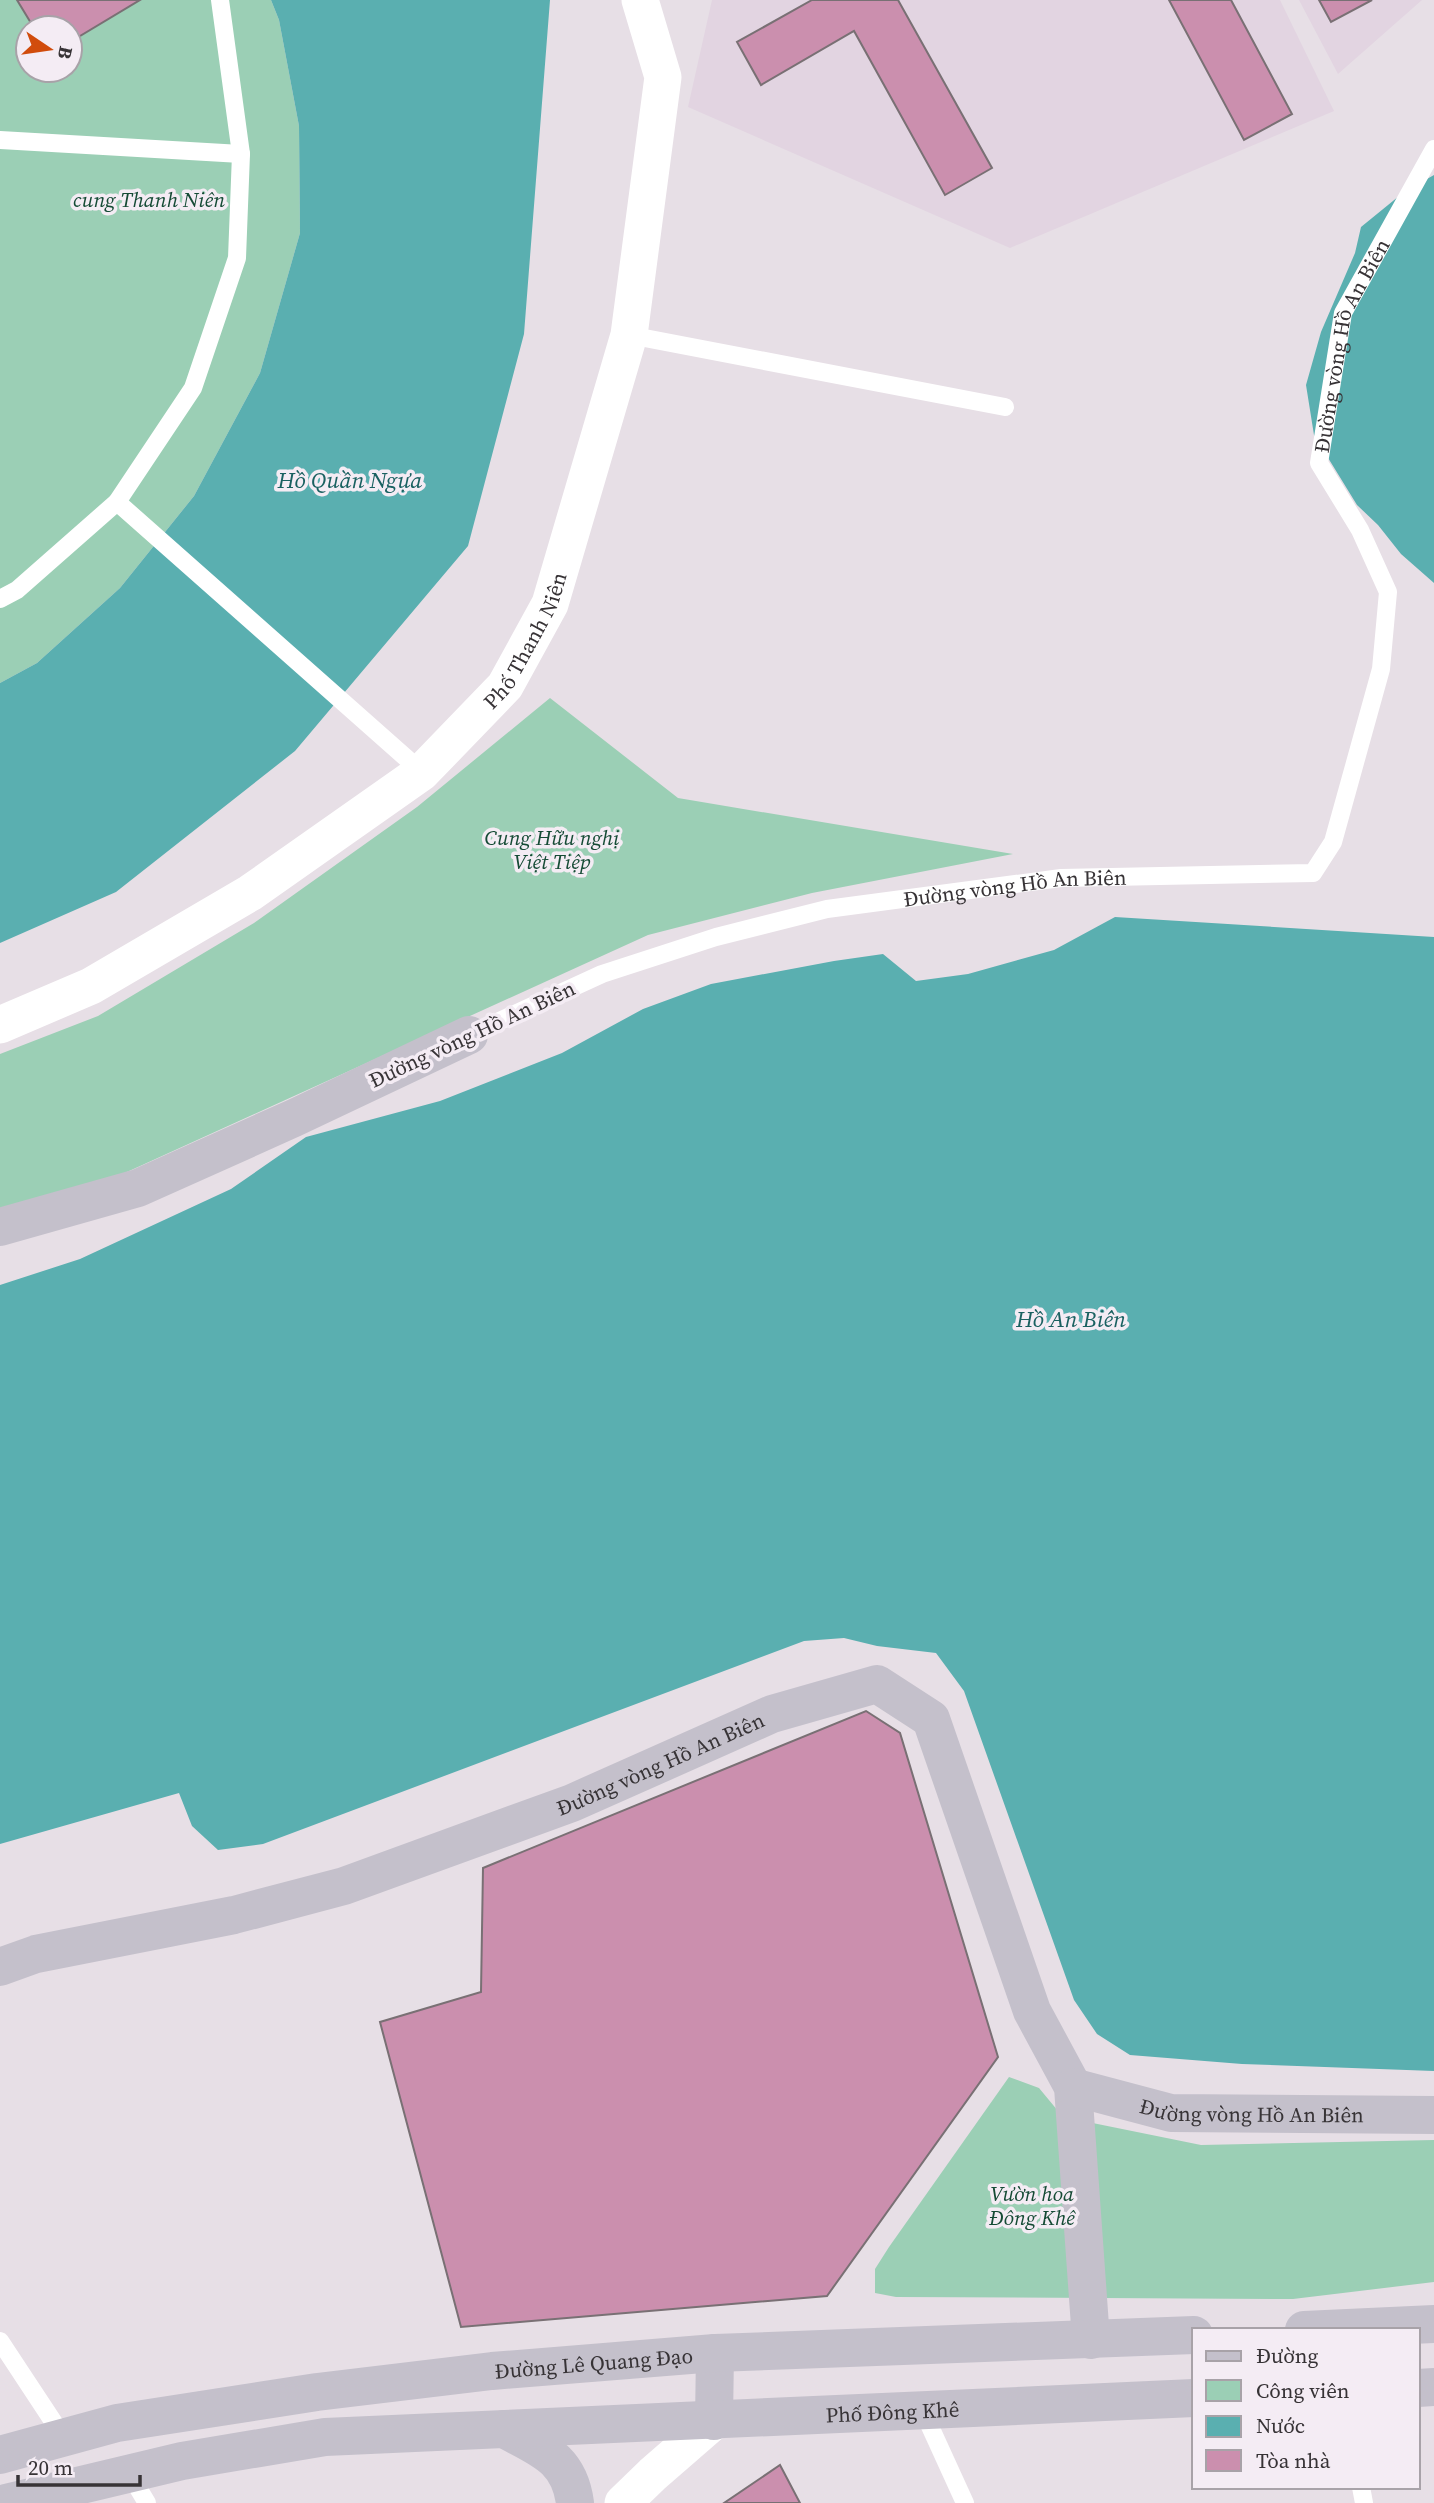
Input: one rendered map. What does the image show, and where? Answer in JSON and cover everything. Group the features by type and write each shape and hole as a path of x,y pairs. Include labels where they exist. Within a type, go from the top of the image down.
{"street":[{"name":"Phố Thanh Niên","path":"0,1025 91,986 250,893 422,772 505,686 551,604 629,335 663,77 640,0"},
{"name":"Đường vòng Hồ An Biên","path":"0,1227 138,1188 469,1035"},
{"name":"Đường vòng Hồ An Biên","path":"0,1968 37,1954 234,1915 344,1886 572,1803 772,1714 877,1684 931,1719 1032,2011 1073,2087 1091,2340"},
{"name":"Đường vòng Hồ An Biên","path":"1073,2087 1171,2113 1434,2115"},
{"path":"1347,2328 1434,2324"},
{"name":"Đường Lê Quang Đạo","path":"0,2455 117,2423 317,2392 506,2370 715,2353 1192,2335"},
{"path":"623,2503 714,2421 715,2353"},
{"name":"Phố Đông Khê","path":"714,2421 1192,2398"},
{"path":"6,2503 138,2488 182,2461 326,2437 714,2421"},
{"path":"504,2429 554,2457 572,2485 575,2503"}],"lane":[{"path":"0,599 17,590 117,502 193,388 237,258 241,154 220,0"},
{"path":"0,140 241,154"},
{"name":"Đường vòng Hồ An Biên","path":"469,1035 602,974 716,937 827,909 1061,878 1313,873 1333,842 1381,669 1388,593 1360,530 1319,463 1343,313 1434,149"},
{"path":"629,335 1005,407"},
{"path":"117,502 422,772"},
{"path":"0,2341 64,2438"},
{"path":"923,2411 965,2503"}],"shaded area":[{"path":"712,0 1280,0 1334,111 1010,248 688,107"},
{"path":"1299,0 1422,0 1338,74"}],"green space":[{"name":"cung Thanh Niên","path":"0,0 271,0 279,20 299,126 300,233 260,373 194,496 120,588 37,663 0,683"},
{"name":"Cung Hữu nghị Việt Tiệp","path":"550,698 678,798 1013,854 812,893 648,935 6,1227 0,1227 0,1054 98,1016 254,923 417,807"},
{"name":"Vườn hoa Đông Khê","path":"1009,2077 1039,2088 1063,2117 1201,2145 1434,2140 1434,2282 1293,2299 896,2297 875,2293 875,2269"}],"water":[{"name":"Hồ Quần Ngựa","path":"271,0 550,0 524,334 468,546 295,751 116,892 0,943 0,683 37,663 120,588 194,496 260,373 300,233 299,126 279,20"},
{"path":"1434,175 1434,583 1401,554 1378,525 1357,505 1314,435 1306,385 1321,332 1355,253 1361,227 1404,192"},
{"name":"Hồ An Biên","path":"1115,917 1434,937 1434,2071 1242,2064 1130,2055 1097,2034 1074,2000 964,1691 936,1653 877,1646 844,1638 804,1641 263,1844 218,1850 192,1826 179,1793 0,1844 0,1285 80,1259 231,1189 306,1137 440,1101 562,1053 643,1009 711,984 883,954 916,981 968,974 1054,950"}],"building":[{"path":"17,0 140,0 84,34 84,14 26,14"},
{"path":"812,0 898,0 992,168 945,195 854,31 761,85 737,42"},
{"path":"1169,0 1231,0 1292,114 1244,140"},
{"path":"1319,0 1372,0 1331,22"},
{"path":"866,1711 900,1733 998,2057 827,2296 461,2327 380,2022 481,1992 483,1868"},
{"path":"780,2465 800,2503 724,2503"}]}
